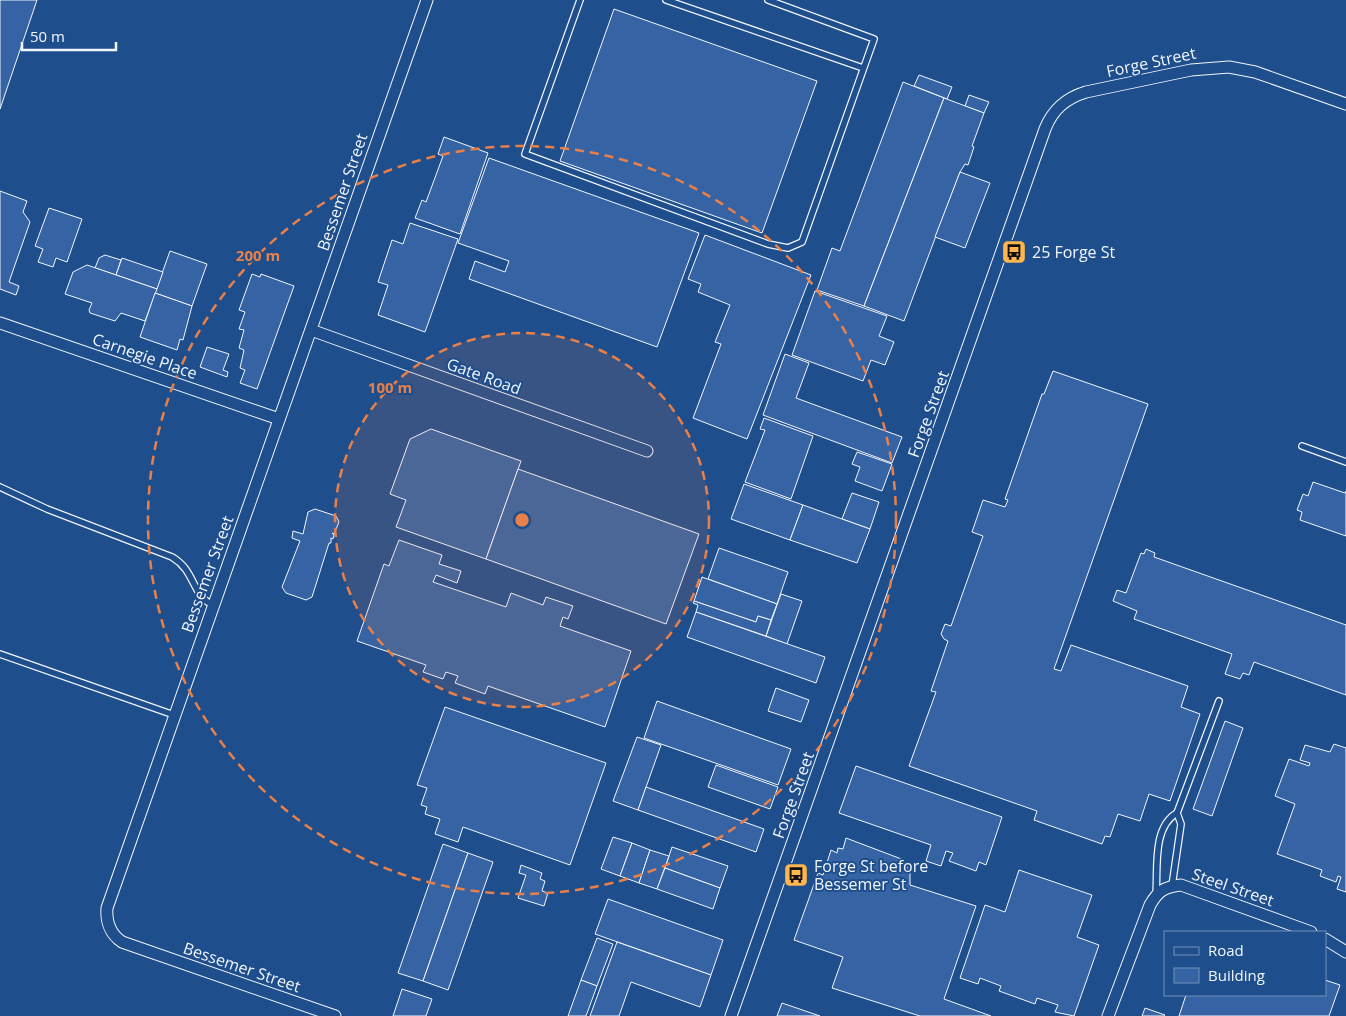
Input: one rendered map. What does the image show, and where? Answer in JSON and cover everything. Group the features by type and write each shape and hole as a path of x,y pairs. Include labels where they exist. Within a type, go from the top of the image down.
{"street":[{"name":"Bessemer Street","path":"335,1016 126,944 116,938 111,931 107,919 108,901 427,0"},
{"name":"Forge Street","path":"731,1016 1046,129 1054,112 1064,102 1080,94 1212,67 1255,72 1346,104"},
{"name":"Carnegie Place","path":"0,323 279,419"},
{"name":"Gate Road","path":"311,330 647,451"},
{"name":"Steel Street","path":"1156,894 1164,887 1181,886 1308,931"},
{"path":"1108,1016 1156,894"},
{"path":"1326,940 1346,952"}],"lane":[{"path":"580,0 525,154 768,244 788,248 802,242 874,39 768,0"},
{"path":"666,0 863,68"},
{"path":"1302,446 1346,462"},
{"path":"0,487 47,509 172,558 188,570 200,595 213,605"},
{"path":"0,654 174,716"},
{"path":"1172,886 1181,824 1177,813 1219,701"},
{"path":"1156,894 1160,836 1169,817 1177,813"}],"building":[{"path":"0,0 37,0 0,109"},
{"path":"614,9 817,81 762,233 560,161"},
{"path":"919,75 952,87 947,99 914,86"},
{"path":"903,82 944,98 864,306 817,290 832,248 840,251"},
{"path":"969,95 989,102 984,113 965,106"},
{"path":"944,98 984,113 972,146 974,147 968,165 965,164 960,172 904,321 864,306"},
{"path":"444,137 488,153 460,234 415,218 422,200 426,202 443,156 438,154"},
{"path":"489,158 699,233 657,347 469,279 475,261 505,272 509,261 458,243"},
{"path":"960,172 990,183 965,248 935,237"},
{"path":"0,191 27,201 23,212 30,222 9,282 19,286 16,295 0,289"},
{"path":"49,208 82,219 67,262 56,258 53,267 38,262 43,249 35,246"},
{"path":"410,223 458,239 425,332 378,315 388,285 378,282 392,240 403,244"},
{"path":"705,235 811,275 747,439 693,418 721,344 715,342 730,305 698,292 701,284 688,279"},
{"path":"170,251 207,264 192,306 155,293"},
{"path":"105,255 121,260 116,275 95,268 99,258"},
{"path":"122,258 163,272 157,289 116,275"},
{"path":"87,265 157,289 145,321 121,313 115,321 90,313 89,310 92,303 65,294 73,272"},
{"path":"252,274 260,277 261,274 294,286 257,389 240,383 245,370 240,368 244,350 239,348 244,330 239,329 245,312 239,310"},
{"path":"815,291 887,316 879,336 894,342 885,365 871,360 863,381 792,355"},
{"path":"155,293 192,306 183,340 180,339 177,350 140,337"},
{"path":"207,347 229,354 223,370 228,372 227,377 200,367"},
{"path":"785,354 809,363 796,398 902,437 892,463 763,415"},
{"path":"1053,371 1148,404 1054,669 1061,671 1071,645 1188,686 1181,707 1200,714 1170,801 1149,794 1140,821 1118,814 1110,837 1105,836 1102,844 1034,820 1037,811 909,766 936,692 931,691 948,641 941,634 945,624 951,626 983,536 972,532 983,500 1005,507 1008,500 1005,499 1042,394 1044,394"},
{"path":"764,418 813,436 791,499 745,482 765,430 760,429"},
{"path":"431,429 521,461 486,559 396,527 406,500 390,494 410,439"},
{"path":"857,452 892,464 882,491 855,481 860,467 852,464"},
{"path":"518,469 699,534 666,624 486,559"},
{"path":"1313,482 1345,493 1346,491 1346,536 1300,520 1302,512 1297,510 1303,494 1308,496"},
{"path":"744,484 803,505 790,540 731,519"},
{"path":"852,493 879,502 870,529 842,519"},
{"path":"803,505 870,529 857,563 790,540"},
{"path":"315,509 336,516 339,522 334,534 332,533 334,535 333,539 331,538 331,543 329,543 312,597 306,600 286,593 282,587 300,541 292,538 293,531 303,534 308,512"},
{"path":"399,540 442,555 439,564 461,571 457,583 436,575 433,582 506,607 511,593 543,605 546,597 573,606 568,619 563,617 560,626 631,651 605,727 488,686 485,694 455,683 458,676 446,672 443,679 423,672 426,665 357,641 384,564 389,566"},
{"path":"719,548 788,572 777,604 708,579"},
{"path":"1146,549 1155,553 1154,557 1346,625 1346,695 1254,662 1249,675 1243,673 1240,679 1225,674 1232,654 1134,619 1137,611 1113,601 1117,590 1126,593 1141,553 1144,554"},
{"path":"702,577 777,604 771,620 758,616 756,622 694,601"},
{"path":"781,594 802,601 787,644 766,636"},
{"path":"694,601 756,622 758,616 771,620 766,636 696,612 698,605 693,603"},
{"path":"696,612 825,657 816,683 687,637"},
{"path":"776,688 809,700 801,722 768,711"},
{"path":"657,701 791,749 778,785 644,738"},
{"path":"445,707 606,763 570,865 463,827 458,842 435,834 440,819 425,814 427,807 421,805 427,788 417,785"},
{"path":"1225,721 1243,728 1212,816 1193,809"},
{"path":"637,737 661,745 638,810 613,801"},
{"path":"1334,744 1346,748 1346,892 1337,889 1341,877 1338,876 1336,882 1320,876 1322,870 1277,854 1295,804 1275,796 1289,759 1309,766 1310,763 1300,760 1305,745 1330,752"},
{"path":"716,765 778,787 770,809 708,787"},
{"path":"856,766 1002,817 986,865 979,862 976,871 949,861 953,853 946,851 941,866 926,861 931,845 839,813"},
{"path":"646,787 764,829 756,852 638,810"},
{"path":"613,837 632,843 620,876 601,869"},
{"path":"846,838 904,860 910,873 910,885 976,906 944,999 991,1016 920,1016 832,988 843,957 794,940 818,873 823,875 831,850 837,853 838,848 843,849"},
{"path":"632,843 650,850 639,883 620,876"},
{"path":"443,844 468,853 423,981 398,973"},
{"path":"672,847 728,866 720,888 665,868"},
{"path":"650,850 669,856 657,889 639,883"},
{"path":"468,853 493,862 448,990 423,981"},
{"path":"521,865 542,873 540,879 545,881 542,891 548,893 544,906 518,898 526,875 519,873"},
{"path":"665,868 720,888 713,909 657,889"},
{"path":"1019,870 1092,895 1077,937 1099,945 1074,1016 1055,1012 1058,1005 1037,998 1035,1004 999,991 1001,986 980,978 978,984 960,978 985,905 1005,912"},
{"path":"608,899 723,940 711,975 595,934"},
{"path":"597,938 613,944 597,986 581,980"},
{"path":"617,942 711,975 700,1007 631,982 619,1016 590,1016"},
{"path":"581,980 597,986 586,1016 568,1016"},
{"path":"1326,980 1340,985 1329,1016 1179,1016 1186,996 1326,996"},
{"path":"402,989 432,999 426,1016 393,1016"},
{"path":"782,1003 820,1016 777,1016"},
{"path":"1145,1008 1165,1015 1142,1016"}],"place":[{"name":"25 Forge St","path":"1014,252"},
{"name":"Forge St before Bessemer St","path":"796,875"}]}
